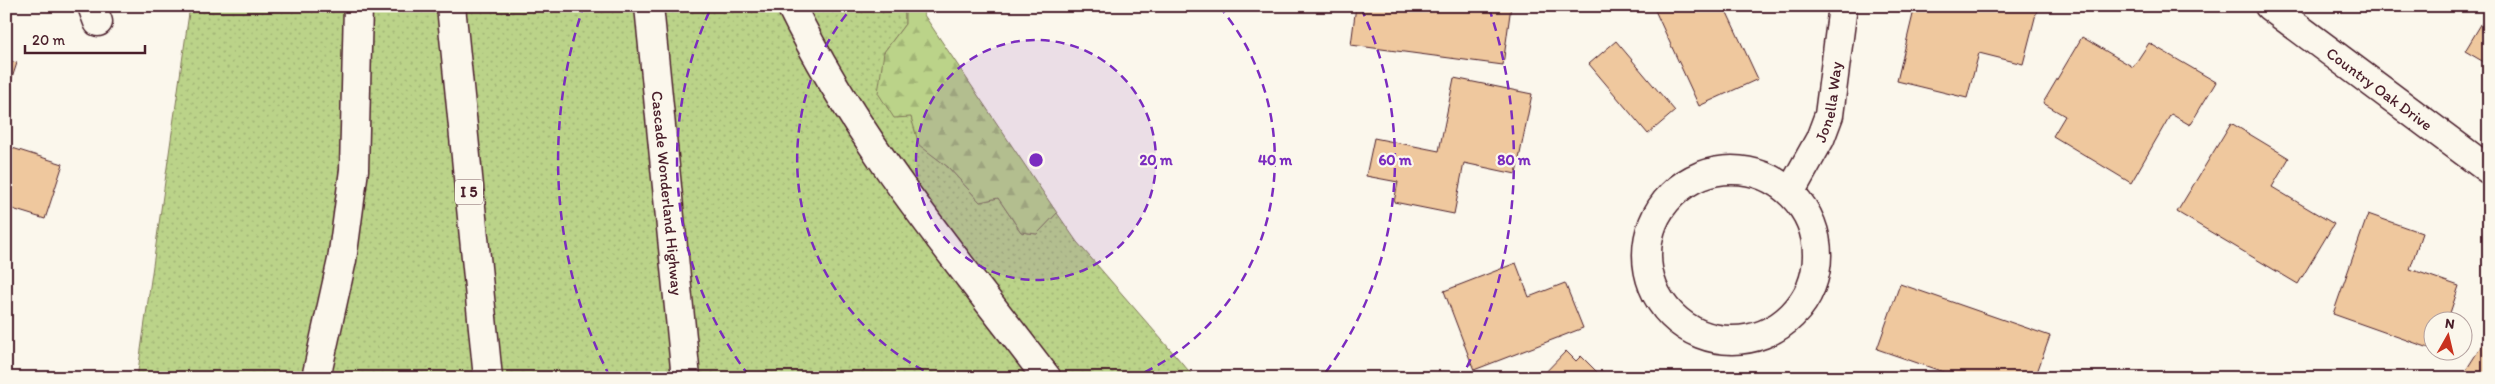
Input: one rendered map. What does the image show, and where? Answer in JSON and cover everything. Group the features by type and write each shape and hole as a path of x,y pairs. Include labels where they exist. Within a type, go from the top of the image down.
{"main road":[{"path":"316,378 342,260 354,170 358,6"},
{"name":"I 5","path":"451,6 488,378"},
{"name":"Cascade Wonderland Highway","path":"649,6 686,378"},
{"path":"791,6 809,45 850,113 889,170 1046,378"},
{"name":"Jonella Way","path":"1791,191 1820,139 1828,115 1843,6"},
{"name":"Country Oak Drive","path":"2269,6 2489,170"},
{"path":"1737,170 1765,177 1791,191 1806,214 1816,240 1817,267 1808,294 1792,317 1769,332 1743,340 1715,339 1689,329 1667,311 1653,287 1647,260 1650,231 1663,205 1683,186 1709,174 1737,170"}],"green space":[{"path":"190,6 905,6 905,24 884,52 911,117 920,145 948,167 980,202 998,198 1021,232 1037,234 1057,213 1077,242 1195,378 137,378"},
{"path":"905,6 922,6 924,15 1057,213 1037,234 1021,232 998,198 980,202 948,167 919,145 911,117 894,118 878,93 884,52 905,24"}],"building":[{"path":"1356,6 1511,6 1503,65 1351,45"},
{"path":"1653,6 1724,6 1758,79 1699,106"},
{"path":"1915,6 2038,6 2023,64 1979,53 1967,98 1897,81"},
{"path":"2489,11 2489,65 2465,51"},
{"path":"2082,37 2133,67 2149,43 2216,82 2190,125 2171,114 2131,183 2053,136 2065,116 2043,103"},
{"path":"1616,41 1675,111 1648,134 1589,64"},
{"path":"6,60 17,63 6,96"},
{"path":"1454,78 1532,94 1516,174 1464,163 1454,214 1394,202 1398,182 1366,176 1374,138 1439,151"},
{"path":"2231,123 2289,158 2272,187 2334,224 2298,284 2177,212"},
{"path":"6,146 63,164 45,219 6,207"},
{"path":"2368,214 2422,233 2410,269 2459,286 2450,312 2422,312 2422,345 2333,314"},
{"path":"1516,263 1529,297 1565,283 1583,328 1474,370 1444,291"},
{"path":"1900,284 2050,336 2035,378 1961,378 1877,349"},
{"path":"2489,334 2489,378 2461,378"},
{"path":"1566,351 1576,361 1581,356 1603,378 1540,378"}]}
